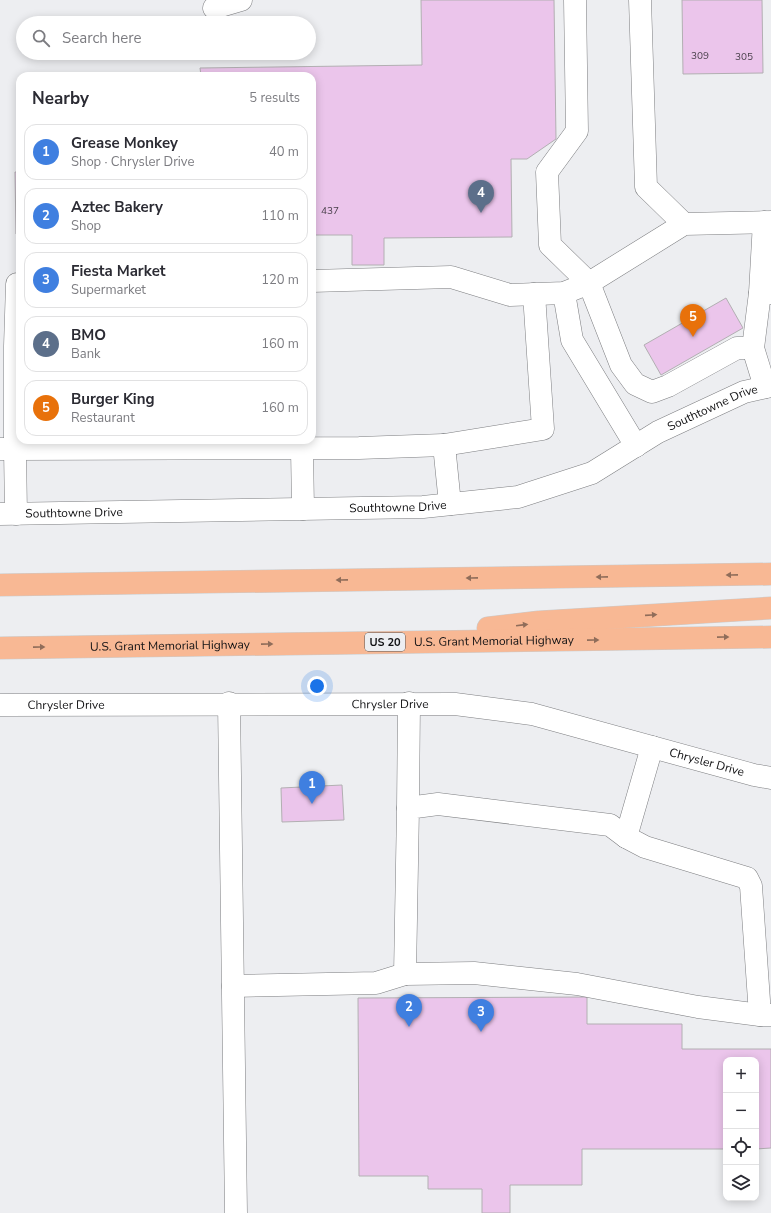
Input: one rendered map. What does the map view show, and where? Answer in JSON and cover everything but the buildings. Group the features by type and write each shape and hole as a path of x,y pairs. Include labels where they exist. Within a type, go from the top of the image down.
{"main road":[{"path":"0,585 771,574"},
{"path":"372,642 539,622 771,608"},
{"name":"U.S. Grant Memorial Highway","path":"0,648 771,637"}],"street":[{"path":"214,8 241,0"},
{"path":"575,0 577,131 547,172 550,245 589,283 621,365 635,384 652,392 668,386 737,348 754,348"},
{"path":"640,0 646,187 684,224"},
{"path":"316,281 451,277 510,295 564,293 589,283 684,224 768,222 766,293 754,348 768,386"},
{"path":"8,514 8,449 15,346 12,281"},
{"path":"564,293 572,340 636,446"},
{"path":"8,449 302,449 444,445 543,429 534,294"},
{"name":"Southtowne Drive","path":"8,514 423,507 518,497 592,473 658,432 744,392 768,386"},
{"path":"444,445 450,504"},
{"path":"302,449 303,509"},
{"path":"229,703 236,1213"},
{"name":"Chrysler Drive","path":"0,705 229,703 455,704 532,714 754,775 771,778"},
{"path":"405,974 409,703"},
{"path":"626,837 652,747"},
{"path":"233,986 376,983 405,974 474,973 577,984 698,1007 766,1015 751,886 747,878 645,847 626,837 610,825 438,804 408,808"}],"place":[{"name":"BMO","path":"481,213"},
{"name":"Burger King","path":"693,337"},
{"name":"Grease Monkey","path":"312,804"},
{"name":"Aztec Bakery","path":"409,1027"},
{"name":"Fiesta Market","path":"481,1032"}]}
